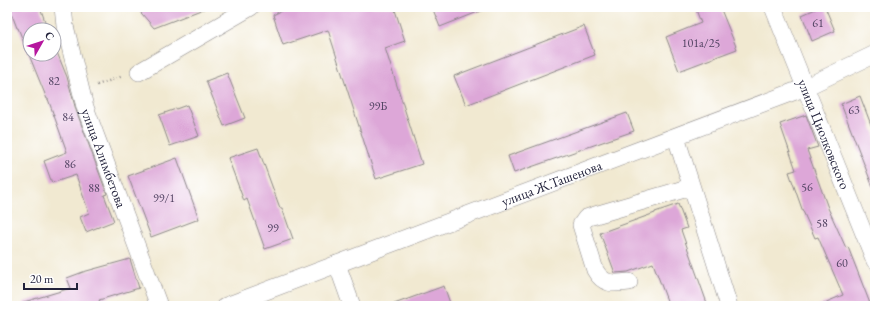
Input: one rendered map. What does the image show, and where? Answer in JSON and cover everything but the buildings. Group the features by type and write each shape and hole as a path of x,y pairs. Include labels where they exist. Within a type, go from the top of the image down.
{"street":[{"name":"улица Алимбетова","path":"63,7 65,26 85,107 159,306"},
{"path":"131,74 251,7"},
{"name":"улица Циолковского","path":"773,7 875,262"},
{"name":"улица Ж.Ташенова","path":"226,306 806,87 875,54"},
{"path":"676,137 729,306"},
{"path":"629,282 614,284 598,277 581,225 583,221 592,216 691,187"},
{"path":"337,264 352,306"}],"path":[{"path":"103,83 131,74"}]}
